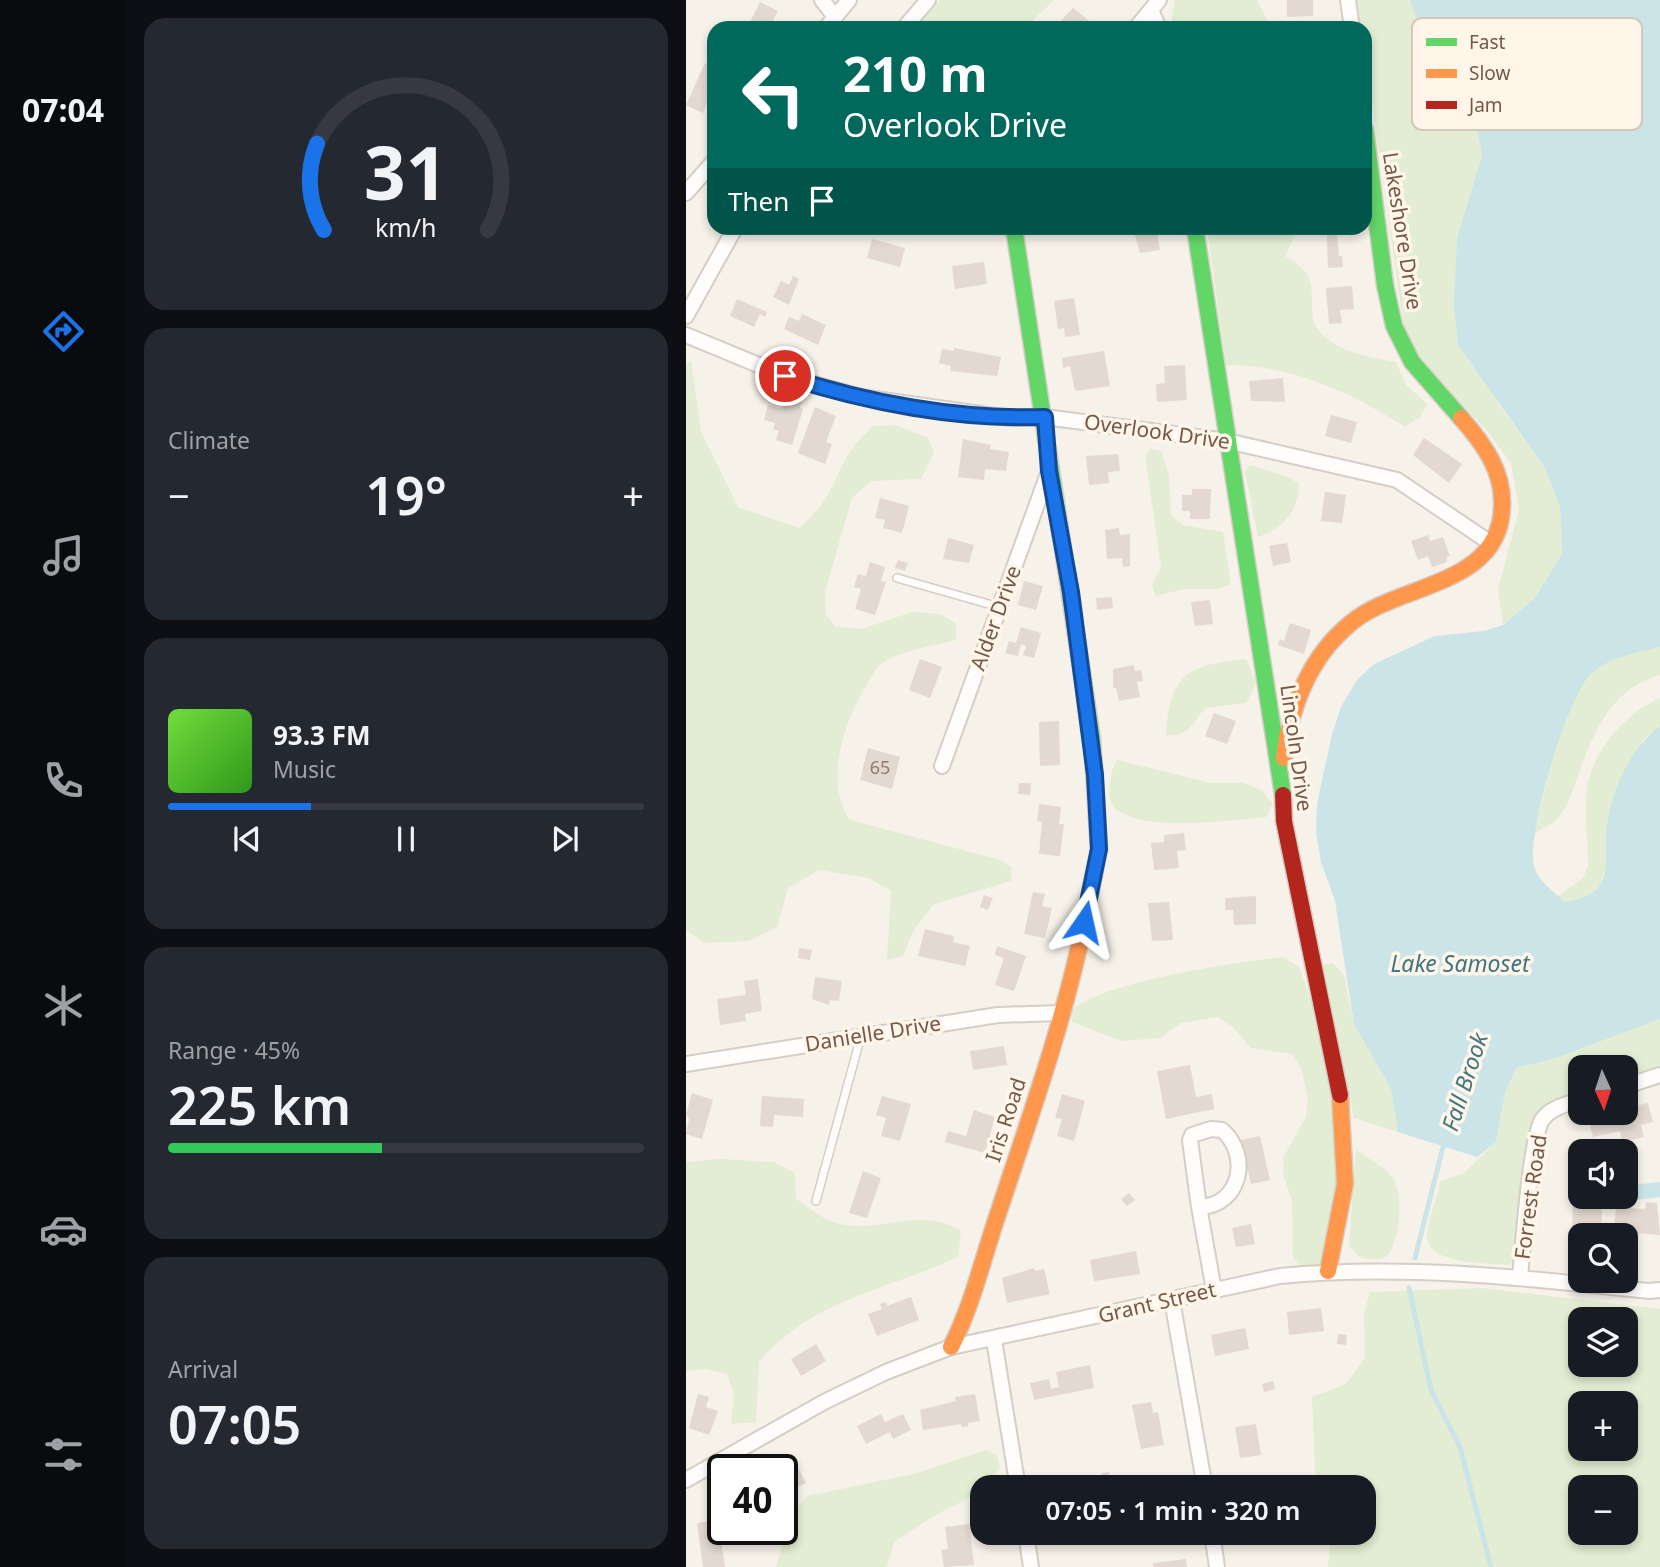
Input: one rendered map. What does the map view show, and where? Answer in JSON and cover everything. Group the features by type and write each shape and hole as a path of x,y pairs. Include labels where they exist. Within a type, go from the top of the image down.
{"street":[{"path":"822,0 830,21"},
{"path":"831,21 849,0"},
{"path":"910,21 928,0"},
{"path":"1348,0 1351,21"},
{"path":"1142,21 1155,5"},
{"path":"686,192 707,169"},
{"name":"Lakeshore Drive","path":"1372,182 1383,265 1399,337 1416,370 1490,452 1504,486 1502,523 1492,544"},
{"path":"686,316 731,235"},
{"name":"Iris Road","path":"951,1347 969,1312 1061,1013 1099,849 1092,738 1049,471 1045,417 1015,235"},
{"name":"Lincoln Drive","path":"1196,235 1282,784 1284,821 1343,1111 1345,1184 1328,1271"},
{"name":"Overlook Drive","path":"686,335 785,376 861,397 1009,418 1045,417 1227,441 1397,480 1492,544"},
{"name":"Alder Drive","path":"942,766 1049,471"},
{"path":"1282,784 1284,747 1294,712 1308,677 1327,645 1353,620 1386,602 1454,575 1492,544"},
{"name":"Danielle Drive","path":"686,1064 998,1015 1061,1013"},
{"path":"1638,1082 1660,1074"},
{"name":"Forrest Road","path":"1520,1277 1533,1164 1542,1121 1556,1108 1568,1104"},
{"path":"1199,1207 1210,1207 1223,1201 1235,1186 1239,1157 1236,1145 1222,1130 1210,1129 1192,1135 1199,1207 1214,1290"},
{"name":"Grant Street","path":"686,1480 824,1402 886,1372 951,1347 994,1340 1280,1276 1328,1271 1520,1277 1660,1290"},
{"path":"1172,1300 1203,1475"},
{"path":"994,1340 1016,1475"},
{"path":"1028,1545 1031,1567"},
{"path":"1214,1545 1217,1567"}],"lane":[{"path":"897,578 1000,607"},
{"path":"816,1201 861,1035"}],"green space":[{"path":"940,0 1054,0 1032,21 919,21"},
{"path":"1175,0 1257,0 1267,21 1171,21"},
{"path":"1357,0 1410,0 1418,18 1412,18 1412,130 1477,130 1482,156 1476,184 1497,402 1545,468 1560,507 1562,554 1535,598 1503,625 1498,589 1519,510 1511,463 1485,428 1427,371 1405,335 1372,102 1372,21 1360,21"},
{"path":"1208,235 1295,235 1285,256 1308,275 1313,320 1319,330 1337,346 1349,351 1396,362 1406,385 1427,404 1420,417 1405,427 1342,392 1297,375 1250,366 1226,365"},
{"path":"691,361 701,432 738,507 799,528 824,502 850,451 873,426 895,425 928,438 934,453 921,479 871,481 852,498 825,592 826,615 836,627 861,629 912,612 941,614 956,624 956,640 919,648 881,663 860,698 845,732 840,750 838,787 850,820 1000,860 1012,868 1011,881 934,904 913,931 903,956 887,960 891,891 869,878 819,870 788,888 777,927 749,941 704,943 686,930 686,365"},
{"path":"1151,449 1161,451 1169,476 1171,515 1183,525 1223,532 1231,584 1219,589 1184,589 1156,596 1152,585 1161,567 1145,455"},
{"path":"1250,465 1288,477 1299,484 1296,503 1288,517 1258,537 1245,472"},
{"path":"1660,647 1660,675 1629,690 1607,713 1591,742 1570,798 1561,814 1534,834 1555,750 1579,689 1590,675 1604,664 1622,656"},
{"path":"1246,659 1256,684 1246,703 1205,708 1184,732 1166,735 1172,698 1185,676 1209,665"},
{"path":"1660,698 1660,726 1643,740 1607,820 1609,857 1600,885 1588,898 1565,902 1558,896 1583,878 1588,866 1587,793 1598,756 1625,722"},
{"path":"1117,760 1211,783 1243,783 1261,790 1273,804 1266,817 1169,823 1132,817 1113,806 1109,793 1110,778"},
{"path":"1283,957 1299,967 1312,1002 1337,1109 1336,1190 1321,1265 1301,1267 1293,1258 1292,1201 1284,1177 1283,1158 1306,1117 1308,1100 1302,1070 1292,1054 1251,1048 1233,1027 1217,1017 1181,1023 1160,1038 1122,1041 1072,1022 1071,1012 1086,1001 1109,991 1138,983 1235,963"},
{"path":"1333,963 1344,975 1354,1024 1391,1089 1398,1132 1354,1118 1323,965"},
{"path":"1660,1019 1660,1066 1638,1073 1638,1055 1568,1055 1568,1096 1547,1104 1535,1121 1514,1262 1508,1265 1445,1257 1428,1243 1427,1233 1441,1181 1464,1173 1496,1142 1505,1091 1515,1068 1556,1058"},
{"path":"1356,1150 1389,1173 1396,1184 1399,1214 1396,1235 1390,1252 1381,1259 1363,1258 1349,1245"},
{"path":"720,1159 774,1162 795,1173 796,1199 818,1215 837,1223 860,1226 932,1220 961,1231 958,1257 826,1310 779,1341 759,1362 756,1422 731,1424 734,1393 727,1374 705,1369 686,1371 686,1162"},
{"path":"1481,1288 1660,1309 1660,1567 1328,1567 1330,1545 1376,1545 1376,1475 1316,1475 1315,1470 1312,1397 1346,1384 1365,1358 1364,1314 1370,1292"},
{"path":"986,1450 997,1456 1000,1468 994,1475 970,1475 970,1498 935,1515 894,1542 887,1567 776,1567 782,1545 798,1545 798,1507 807,1496 914,1474"}],"water":[{"name":"Lake Samoset","path":"1410,0 1660,0 1660,647 1606,663 1591,674 1581,687 1550,767 1533,850 1534,866 1539,877 1565,902 1583,898 1595,891 1602,883 1605,872 1608,819 1620,779 1641,745 1660,726 1660,1019 1556,1058 1516,1068 1505,1092 1496,1142 1477,1157 1398,1132 1391,1089 1354,1024 1335,901 1321,862 1316,833 1317,804 1332,734 1341,707 1357,680 1374,664 1435,636 1484,631 1503,625 1535,598 1562,554 1560,507 1545,468 1458,345 1454,306 1457,239 1482,156 1477,130 1642,130 1642,18 1417,18"},
{"path":"1660,1182 1660,1197 1638,1200 1638,1184"}],"building":[{"path":"1287,0 1313,0 1313,16 1287,17"},
{"path":"760,2 778,11 773,21 750,21"},
{"path":"1073,8 1089,21 1061,21"},
{"path":"705,63 707,64 707,103 703,113 686,105"},
{"path":"1135,235 1157,235 1160,250 1140,253"},
{"path":"1327,235 1337,235 1343,267 1328,268"},
{"path":"872,239 905,248 900,267 867,258"},
{"path":"984,262 987,284 955,289 952,266"},
{"path":"793,276 799,279 789,305 773,297 781,281 789,285"},
{"path":"1352,286 1354,309 1340,310 1342,323 1329,324 1326,288"},
{"path":"1074,298 1080,335 1065,337 1064,328 1058,329 1054,301"},
{"path":"737,299 767,312 765,317 760,314 754,327 730,316"},
{"path":"802,314 826,325 818,345 784,329 789,317 799,321"},
{"path":"954,348 1001,357 997,376 950,371 951,366 939,363 942,349 954,351"},
{"path":"1104,351 1110,386 1075,391 1070,366 1063,368 1062,358"},
{"path":"1185,365 1187,400 1157,402 1156,384 1165,383 1164,366"},
{"path":"1283,378 1285,402 1251,401 1249,381"},
{"path":"786,396 802,401 800,408 803,409 792,445 776,440 779,431 773,429 775,423 764,420 768,405 782,409"},
{"path":"815,407 836,416 826,442 832,444 825,464 798,453"},
{"path":"1331,415 1357,422 1351,443 1325,436"},
{"path":"1424,438 1462,464 1449,483 1413,455"},
{"path":"963,439 991,445 990,449 1009,452 1006,471 985,469 984,480 958,477"},
{"path":"1118,454 1120,471 1108,472 1109,483 1089,485 1086,456"},
{"path":"1192,489 1211,489 1210,519 1190,519 1190,511 1182,511 1182,495 1192,495"},
{"path":"1325,492 1346,495 1342,523 1321,521"},
{"path":"880,498 909,506 902,533 883,528 885,520 875,518"},
{"path":"1119,528 1120,535 1130,534 1130,566 1123,567 1122,558 1107,559 1105,530"},
{"path":"1428,535 1430,541 1443,537 1450,556 1446,557 1447,562 1432,567 1428,556 1418,560 1411,541"},
{"path":"948,538 974,545 969,563 943,559"},
{"path":"1287,543 1291,562 1273,566 1269,546"},
{"path":"898,560 908,563 905,571 895,568"},
{"path":"870,562 885,567 881,581 886,582 875,615 855,609 861,589 854,587 858,574 866,576"},
{"path":"1024,581 1043,586 1036,610 1018,605"},
{"path":"1112,597 1113,608 1097,610 1096,598"},
{"path":"1210,600 1213,624 1195,626 1191,602"},
{"path":"1290,623 1311,630 1304,654 1278,645 1280,639 1284,641"},
{"path":"1021,627 1041,633 1034,658 1023,655 1026,646 1021,644 1018,656 1005,653 1009,641 1016,643"},
{"path":"920,659 942,667 930,698 909,690"},
{"path":"1134,665 1135,671 1141,670 1143,681 1137,682 1140,697 1119,701 1116,688 1113,688 1113,669"},
{"path":"1214,713 1236,721 1227,744 1205,736"},
{"path":"1059,721 1060,765 1040,766 1039,722"},
{"path":"868,748 900,757 892,789 860,780"},
{"path":"1019,783 1031,783 1030,795 1018,794"},
{"path":"1039,804 1061,807 1059,824 1064,824 1060,856 1039,854 1042,822 1037,821"},
{"path":"1184,833 1186,850 1177,851 1179,868 1154,870 1151,843 1164,842 1164,835"},
{"path":"1033,892 1045,894 1042,906 1052,908 1045,938 1024,934"},
{"path":"984,895 993,898 988,910 980,907"},
{"path":"1256,896 1256,924 1234,925 1233,910 1225,910 1225,898"},
{"path":"1169,902 1173,940 1152,941 1148,903"},
{"path":"925,929 954,936 953,942 970,946 965,966 918,956"},
{"path":"997,946 1026,956 1014,991 995,985 1004,958 995,955"},
{"path":"799,948 812,950 810,960 798,958"},
{"path":"815,977 842,981 839,1001 830,1000 829,1005 812,999"},
{"path":"758,979 762,1011 745,1014 746,1021 720,1025 717,999 746,995 744,981"},
{"path":"1004,1046 1007,1065 973,1070 970,1051"},
{"path":"1190,1065 1196,1097 1212,1094 1214,1109 1166,1119 1157,1071"},
{"path":"692,1093 713,1100 702,1139 686,1134 689,1119 686,1114"},
{"path":"1062,1094 1085,1101 1074,1141 1057,1136 1062,1119 1055,1118"},
{"path":"762,1096 804,1099 803,1117 774,1115 773,1127 760,1126"},
{"path":"882,1096 911,1104 900,1141 881,1136 886,1118 876,1115"},
{"path":"1648,1103 1653,1122 1641,1125 1644,1137 1621,1139 1620,1131 1593,1137 1590,1125 1638,1125 1638,1105"},
{"path":"974,1110 995,1117 985,1153 945,1142 948,1131 966,1136"},
{"path":"1260,1136 1270,1180 1251,1184 1248,1171 1244,1172 1241,1140"},
{"path":"863,1171 881,1178 867,1218 849,1213"},
{"path":"1129,1193 1135,1200 1127,1206 1121,1199"},
{"path":"1646,1202 1657,1203 1660,1235 1638,1233 1638,1223 1615,1223 1616,1209 1645,1209"},
{"path":"1573,1209 1602,1209 1601,1223 1572,1223"},
{"path":"1251,1224 1255,1244 1236,1247 1232,1228"},
{"path":"1136,1251 1140,1274 1094,1281 1090,1260"},
{"path":"1034,1268 1035,1271 1044,1269 1050,1294 1007,1303 1002,1278"},
{"path":"911,1297 919,1320 877,1336 868,1314 882,1309 880,1304 886,1302 887,1306"},
{"path":"1321,1308 1324,1331 1289,1335 1287,1312"},
{"path":"1245,1328 1249,1349 1215,1356 1211,1335"},
{"path":"1338,1334 1347,1335 1346,1345 1337,1344"},
{"path":"816,1344 826,1361 801,1376 791,1359"},
{"path":"1090,1365 1094,1388 1034,1400 1030,1383 1049,1379 1051,1389 1059,1387 1056,1372"},
{"path":"1273,1381 1275,1389 1264,1392 1262,1384"},
{"path":"698,1394 709,1397 706,1407 718,1411 709,1435 689,1428"},
{"path":"975,1394 980,1421 962,1427 961,1424 923,1430 920,1410 956,1401 955,1397"},
{"path":"1151,1402 1153,1413 1158,1412 1164,1445 1141,1449 1132,1405"},
{"path":"881,1414 885,1422 903,1414 911,1430 893,1439 890,1432 866,1444 857,1426"},
{"path":"1256,1424 1261,1455 1240,1458 1235,1427"},
{"path":"798,1468 806,1483 798,1487"},
{"path":"707,1522 707,1545 722,1545 725,1567 703,1567 697,1523"},
{"path":"969,1524 974,1565 944,1567 941,1550 948,1549 945,1527"},
{"path":"1186,1559 1187,1567 1153,1567 1153,1563"}],"waterway":[{"name":"Fall Brook","path":"1415,1258 1444,1143"},
{"name":"Fall Brook","path":"1409,1288 1431,1390 1460,1447 1491,1567"}],"traffic: fast":[{"path":"1372,184 1385,285 1394,326 1412,362 1461,418"},
{"path":"1015,235 1092,739 1099,849 1084,924"},
{"path":"1196,235 1283,795"}],"traffic: slow":[{"path":"1284,758 1291,720 1304,684 1313,667 1337,636 1371,610 1466,568 1484,553 1497,533 1502,507 1500,482 1485,448 1461,418"},
{"path":"951,1347 972,1297 1046,1069 1084,924"},
{"path":"1328,1271 1345,1184 1340,1095"}],"traffic: jam":[{"path":"1283,795 1284,821 1340,1095"}],"route":[{"path":"785,376 845,394 906,405 1009,418 1045,417 1049,471 1071,592 1095,775 1099,849 1084,922"}]}
